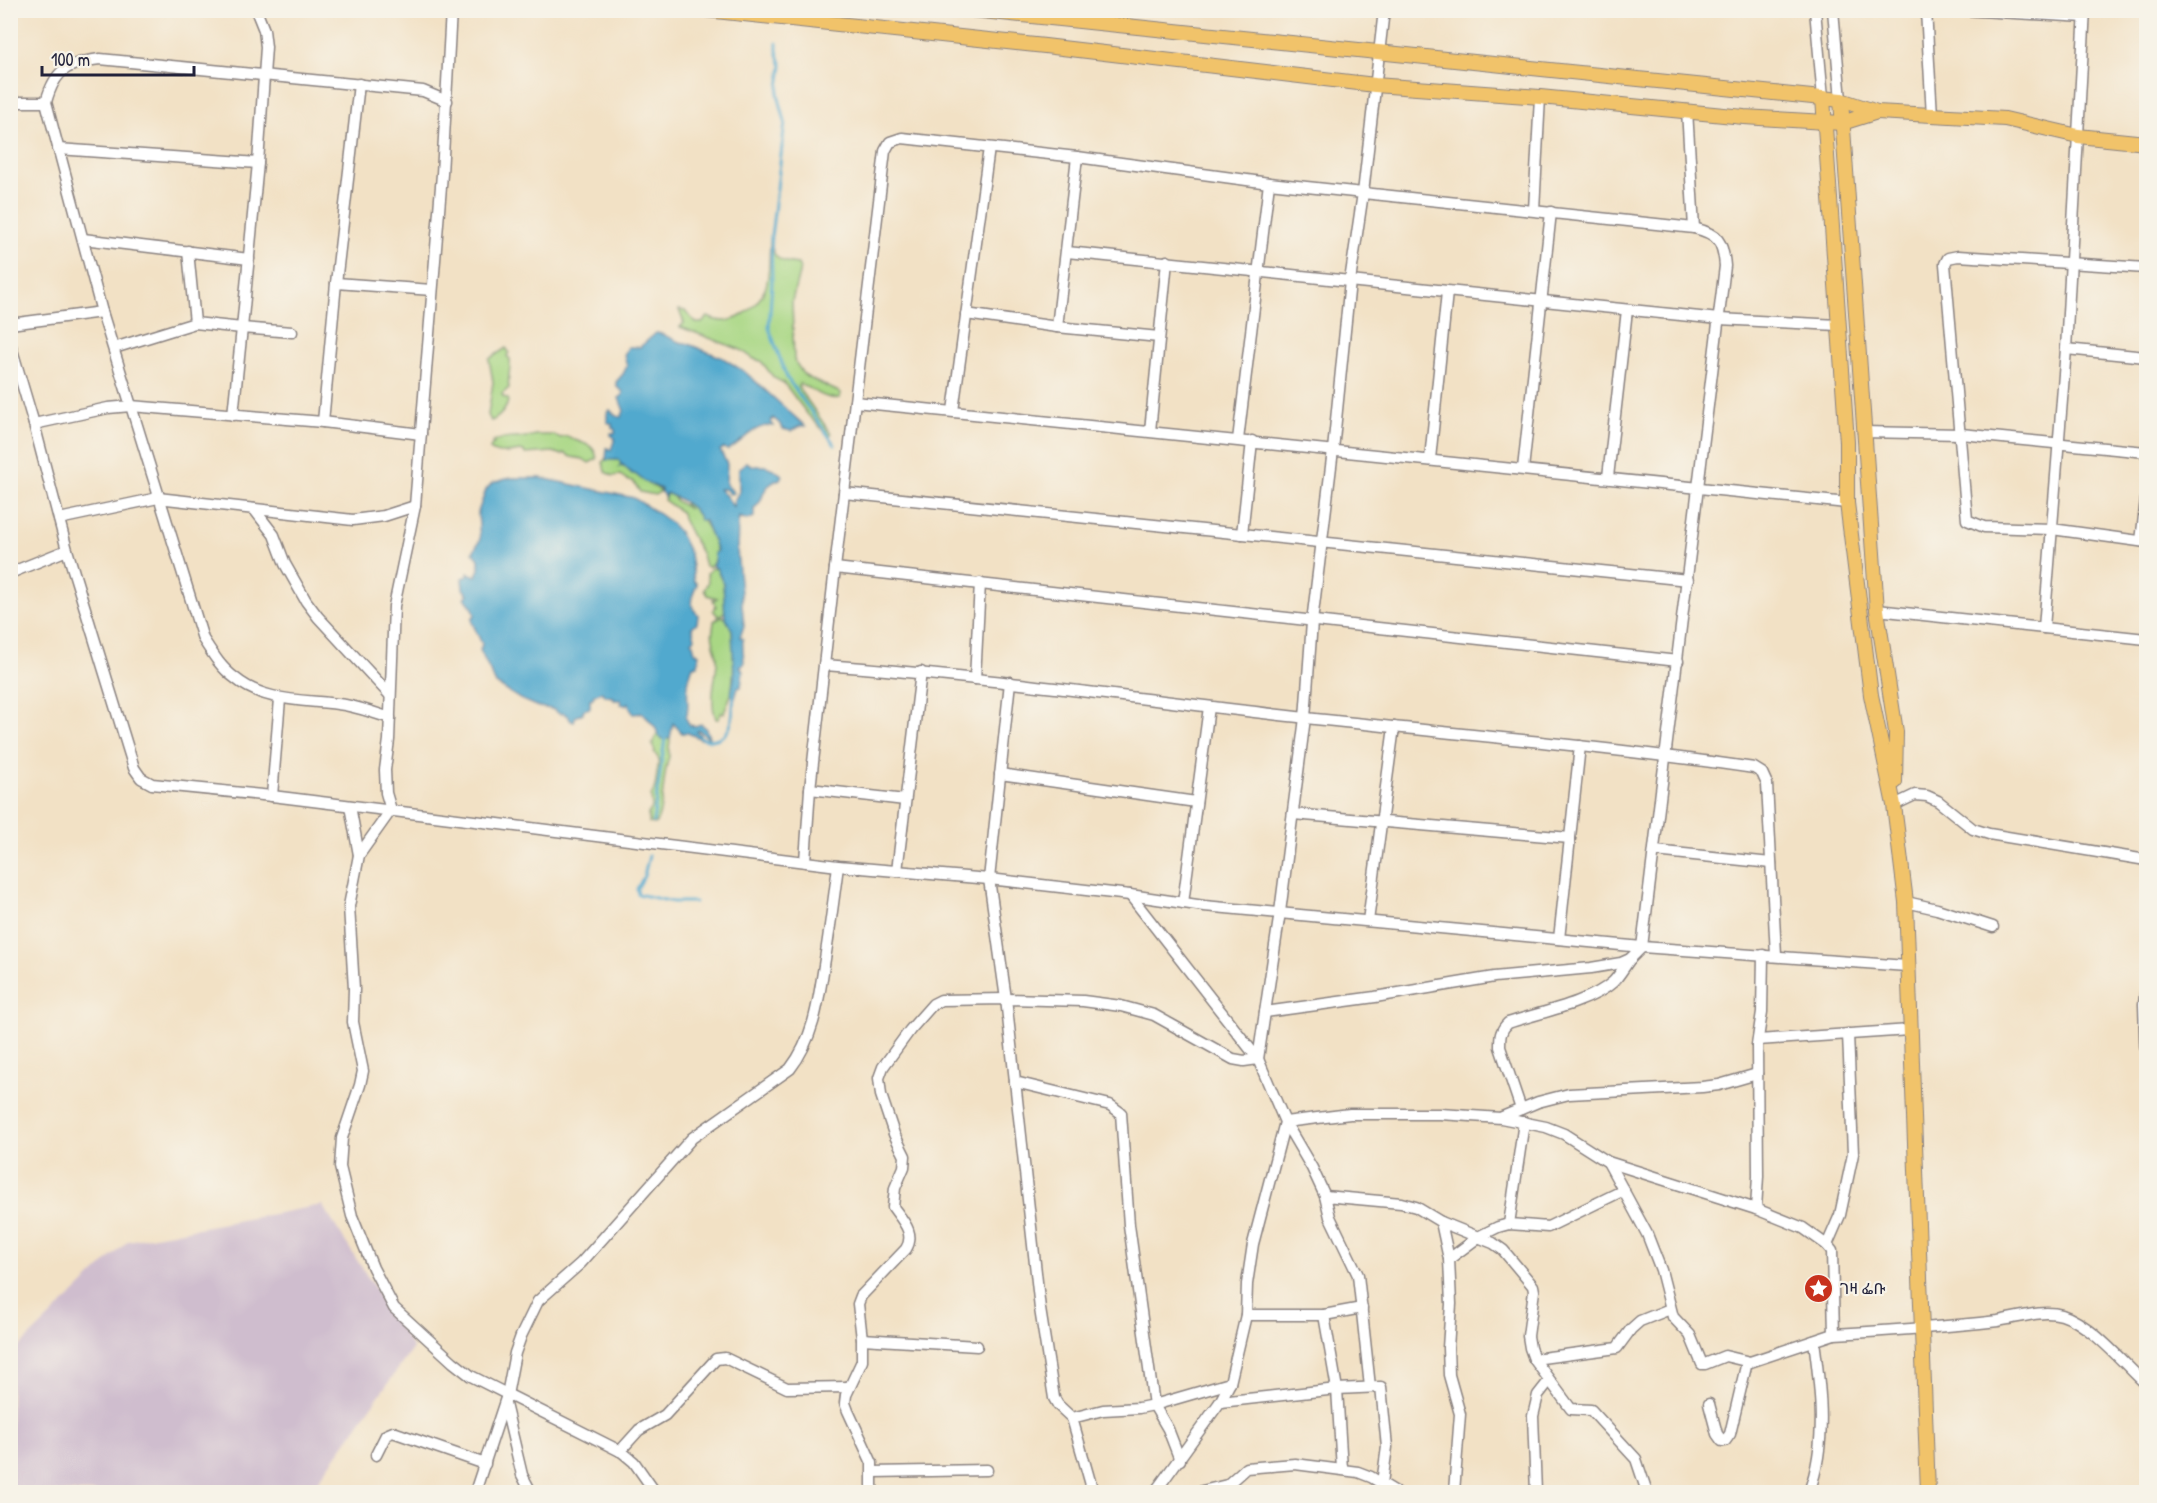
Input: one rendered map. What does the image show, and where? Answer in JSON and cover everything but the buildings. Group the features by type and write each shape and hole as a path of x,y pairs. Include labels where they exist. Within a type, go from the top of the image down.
{"main road":[{"path":"706,10 1045,46 1375,85 1842,123 1877,112"},
{"path":"972,10 1048,19 1099,17 1379,52 1823,98 1840,100 1877,112 2005,118 2078,136 2146,143"},
{"path":"1045,46 1048,19"},
{"path":"1823,98 1847,442 1847,503 1871,695 1894,805 1906,902 1928,1492"},
{"path":"1840,100 1876,610 1896,732 1894,805"}],"street":[{"path":"233,415 267,46 264,30 256,10"},
{"path":"391,810 386,793 385,770 390,718 394,606 415,506 452,10"},
{"path":"1258,1059 1305,718 1312,622 1333,450 1350,281 1363,193 1384,10"},
{"path":"1815,10 1823,98"},
{"path":"1833,10 1840,100"},
{"path":"1926,10 1932,116"},
{"path":"1960,10 2085,14 2066,349 2044,628"},
{"path":"390,718 346,705 280,699 249,688 222,667 203,639 102,312 46,102 55,77 65,69 86,61 100,59 423,91 447,101"},
{"path":"324,422 336,283 358,84"},
{"path":"1534,210 1540,97"},
{"path":"10,102 46,102"},
{"path":"1687,110 1694,228"},
{"path":"805,861 810,789 835,568 885,151 890,142 903,138 1077,157 1269,183 1534,210 1712,232 1721,242 1725,266 1642,947 1613,981 1604,988 1575,1002 1508,1023 1502,1029 1500,1047 1521,1109"},
{"path":"953,411 989,148"},
{"path":"58,149 258,163"},
{"path":"1057,327 1077,157"},
{"path":"1238,440 1269,183"},
{"path":"1523,469 1551,212"},
{"path":"83,239 249,259"},
{"path":"188,251 195,323"},
{"path":"1067,252 1719,319 1838,325"},
{"path":"2146,268 1958,256 1948,258 1945,264 1967,520 1984,527 2052,529 2144,542 2146,498"},
{"path":"1150,431 1167,261"},
{"path":"336,283 432,290"},
{"path":"1430,459 1447,292"},
{"path":"1608,477 1627,310"},
{"path":"10,324 102,312"},
{"path":"966,314 1057,327 1159,337"},
{"path":"114,348 195,323 292,332"},
{"path":"10,343 67,550 134,768 141,778 152,784 391,810 838,866 1130,894 1183,903 1642,947 1907,966"},
{"path":"2066,349 2146,357"},
{"path":"855,402 1847,503"},
{"path":"34,424 108,408 131,406 324,422 420,434"},
{"path":"1863,432 1961,434 2146,452"},
{"path":"1242,534 1252,441"},
{"path":"844,492 1688,580"},
{"path":"59,519 158,498 353,520 384,516 415,506"},
{"path":"254,509 274,536 285,564 306,601 390,695"},
{"path":"10,573 67,550"},
{"path":"835,568 1678,661"},
{"path":"975,679 980,583"},
{"path":"1876,610 2146,639"},
{"path":"825,665 921,672 1305,718 1667,755 1754,768 1762,773 1767,784 1776,955"},
{"path":"897,871 921,672"},
{"path":"1010,682 989,879 1015,1082 1040,1309 1054,1398 1072,1418 1093,1492"},
{"path":"272,796 280,699"},
{"path":"1183,903 1209,707"},
{"path":"1368,921 1394,727"},
{"path":"1559,939 1580,746"},
{"path":"1000,774 1196,802"},
{"path":"810,789 905,800"},
{"path":"1894,805 1915,795 1927,796 1938,801 1974,829 1989,834 2146,860"},
{"path":"350,806 359,855 349,906 354,1032 363,1071 344,1131 340,1161 352,1216 373,1268 394,1308 453,1362 506,1398 620,1451 634,1462 655,1492"},
{"path":"359,855 391,810"},
{"path":"1293,814 1570,838"},
{"path":"1655,851 1771,863"},
{"path":"474,1492 506,1398 515,1353 538,1301 581,1263 692,1138 790,1069 798,1059 817,1010 838,866"},
{"path":"1130,894 1258,1059 1285,1122 1312,1168 1325,1196 1330,1217 1358,1275 1370,1387"},
{"path":"1906,902 1937,909 1993,927"},
{"path":"1756,1209 1757,1074 1762,1012 1763,955"},
{"path":"1265,1012 1375,997 1494,976 1591,968 1621,963 1630,959"},
{"path":"2146,987 2144,1004 2146,1068"},
{"path":"872,1492 873,1472 870,1456 845,1403 849,1387 862,1361 858,1304 861,1296 910,1243 908,1227 893,1207 895,1188 905,1162 881,1095 879,1078 883,1067 910,1030 933,1004 941,1000 1083,1001 1136,1010 1154,1016 1233,1059 1244,1061 1258,1059"},
{"path":"1758,1040 1910,1030"},
{"path":"1827,1245 1840,1215 1853,1154 1848,1034"},
{"path":"1501,1118 1538,1102 1569,1094 1711,1086 1757,1074"},
{"path":"1015,1082 1110,1105 1121,1113 1129,1225 1154,1404 1168,1429 1180,1460"},
{"path":"1285,1122 1350,1114 1440,1114 1501,1118 1546,1127 1564,1134 1608,1162 1756,1209 1803,1228 1827,1245 1832,1251 1833,1259 1834,1334"},
{"path":"1155,1492 1220,1402 1230,1383 1246,1316 1247,1284 1253,1244 1285,1122"},
{"path":"1509,1224 1524,1122"},
{"path":"1608,1162 1638,1216 1654,1252 1661,1270 1670,1309 1676,1322 1689,1335 1702,1364 1725,1356 1747,1362 1834,1334 1922,1329 2001,1321 2047,1313 2062,1315 2100,1340 2146,1384"},
{"path":"1449,1259 1480,1236 1498,1227 1509,1224 1548,1227 1624,1190"},
{"path":"1325,1196 1401,1203 1416,1207 1441,1222 1480,1236 1503,1250 1533,1286 1528,1336 1534,1359 1571,1409 1591,1410 1628,1449 1636,1459 1647,1492"},
{"path":"1441,1222 1449,1259 1449,1375 1460,1414 1454,1492"},
{"path":"1246,1316 1324,1315 1362,1308"},
{"path":"1534,1359 1617,1348 1640,1321 1670,1309"},
{"path":"1324,1315 1337,1389 1342,1469"},
{"path":"862,1339 977,1346"},
{"path":"1809,1492 1816,1472 1821,1428 1821,1396 1814,1341"},
{"path":"620,1451 639,1430 665,1415 716,1359 725,1358 787,1388 849,1387"},
{"path":"1709,1404 1718,1434 1722,1441 1725,1440 1730,1434 1747,1362"},
{"path":"1536,1492 1533,1416 1538,1395 1549,1381"},
{"path":"1072,1418 1103,1410 1139,1408 1230,1383"},
{"path":"1220,1402 1337,1389 1382,1388 1387,1447 1382,1483"},
{"path":"506,1398 522,1475 531,1492"},
{"path":"376,1455 386,1435 393,1432 485,1464"},
{"path":"1198,1492 1228,1489 1246,1468 1295,1464 1358,1472 1396,1492"},
{"path":"873,1472 987,1470"}],"shaded area":[{"path":"322,1205 413,1348 316,1484 325,1492 11,1492 11,1355 128,1241"}],"green space":[{"path":"771,237 774,254 785,262 798,264 800,269 792,301 794,360 807,377 841,393 840,398 829,398 800,384 798,387 831,434 829,436 808,415 784,383 774,378 761,361 741,350 680,327 684,323 679,310 685,311 696,323 702,323 708,317 725,321 734,319 749,311 761,297 767,283"},
{"path":"506,348 510,359 509,388 502,394 508,402 503,412 491,421 488,415 493,382 489,359"},
{"path":"536,435 570,437 592,448 597,459 589,463 564,453 562,455 553,452 525,454 524,451 502,453 490,449 494,444 493,441"},
{"path":"605,459 619,460 621,465 661,491 655,495 640,492 633,481 605,472 603,462"},
{"path":"666,493 689,509 684,504 686,502 711,534 716,552 715,560 709,567 705,566 682,513 664,500"},
{"path":"712,568 717,569 723,583 725,612 718,616 713,610 716,606 713,600 717,598 707,595 704,590 708,582 707,573"},
{"path":"722,616 728,620 732,630 734,662 732,692 724,713 716,719 713,698 717,660 712,632 714,621"},
{"path":"657,734 661,738 670,738 662,803 655,824 649,823 648,814 652,808 651,796 655,788 659,759 652,745"}],"water":[{"path":"656,333 723,358 745,372 805,426 791,431 783,429 773,418 771,422 774,426 759,428 733,447 720,450 727,464 726,484 734,493 730,494 725,489 719,489 733,507 739,492 739,469 746,462 753,466 766,466 782,475 765,490 758,505 754,508 754,517 748,520 739,517 737,549 744,626 740,637 743,639 744,664 740,666 743,671 741,687 738,688 735,698 731,694 734,677 732,630 725,617 723,583 717,569 712,565 715,560 714,553 717,551 705,521 700,520 686,503 666,493 665,497 661,489 632,474 623,465 619,467 621,464 619,460 606,460 607,448 611,450 615,438 611,433 615,433 615,429 607,422 607,414 610,410 616,416 621,417 624,411 619,398 623,392 617,387 616,382 627,366 624,355 628,347 640,347"},
{"path":"510,478 541,478 634,498 671,523 679,532 690,554 694,581 697,584 692,607 698,615 697,623 692,627 695,638 692,641 695,652 699,654 698,665 693,666 688,684 686,718 689,725 701,724 705,727 708,738 699,730 696,732 700,734 701,739 688,733 682,733 673,723 670,738 664,740 643,713 633,714 628,703 621,704 621,700 614,700 614,697 606,696 602,692 590,699 590,708 583,710 583,713 575,717 574,722 563,713 538,707 496,684 480,650 482,644 472,622 475,615 473,608 465,598 468,594 463,589 462,578 468,576 468,573 476,576 479,569 479,559 473,552 480,540 478,512 486,490 492,483"}],"waterway":[{"path":"777,43 782,66 778,94 785,122 771,237 772,282 769,328 787,378 835,445"},
{"path":"700,737 709,740 719,738 729,729 734,694"},
{"path":"653,822 665,738"},
{"path":"649,856 644,876 637,889 638,894 673,902 695,902"}],"place":[{"name":"ገዛ ፌቡ","path":"1819,1288"}]}
